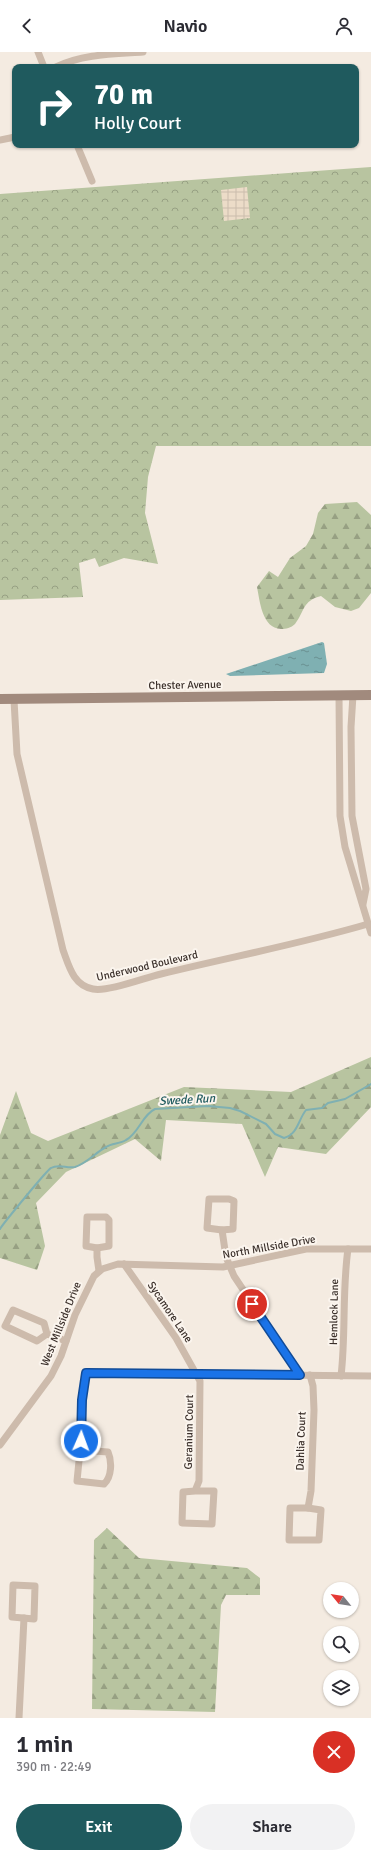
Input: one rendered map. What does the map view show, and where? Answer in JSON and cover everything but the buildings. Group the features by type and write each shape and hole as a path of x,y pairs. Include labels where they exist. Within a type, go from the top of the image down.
{"street":[{"path":"38,52 43,64"},
{"path":"64,64 78,59 100,55 143,52"},
{"path":"0,140 12,138"},
{"path":"78,148 92,181"},
{"path":"353,695 351,727 352,816 366,889 363,904"},
{"name":"Chester Avenue","path":"0,699 371,695"},
{"path":"339,696 340,816 345,847 371,933"},
{"name":"Underwood Boulevard","path":"14,700 20,767 61,940 73,976 86,987 102,990 159,974 338,933 368,924"},
{"path":"209,1199 229,1199 234,1201 233,1229 222,1230 207,1228 209,1199"},
{"path":"87,1217 106,1217 110,1220 109,1246 97,1248 86,1246 87,1217"},
{"path":"222,1230 229,1267 239,1285 300,1375"},
{"path":"97,1248 99,1271"},
{"name":"North Millside Drive","path":"99,1271 112,1265 124,1264 229,1267 306,1249 371,1249"},
{"name":"Hemlock Lane","path":"341,1376 344,1352 346,1267 348,1249"},
{"name":"Sycamore Lane","path":"124,1264 176,1338 197,1373"},
{"name":"West Millside Drive","path":"0,1445 48,1381 88,1286 99,1271"},
{"path":"13,1310 44,1323 47,1334 37,1341 5,1326 13,1310"},
{"path":"47,1334 66,1340"},
{"path":"80,1450 108,1452 110,1457 109,1475 104,1484 77,1481 83,1390 86,1373 371,1376"},
{"name":"Geranium Court","path":"196,1490 199,1477 200,1386 197,1373"},
{"name":"Dahlia Court","path":"308,1508 311,1491 314,1410 313,1386 310,1375"},
{"path":"196,1490 214,1491 212,1524 182,1523 183,1492 196,1490"},
{"path":"290,1508 308,1508 321,1510 319,1540 288,1540 290,1508"},
{"path":"13,1585 35,1586 34,1619 24,1618 12,1617 13,1585"},
{"path":"19,1718 24,1618"}],"green space":[{"path":"371,167 371,446 156,446 148,477 145,513 158,564 124,558 99,567 95,558 79,563 83,597 0,600 0,194"},
{"path":"357,502 371,515 371,593 359,608 351,611 335,607 321,596 315,598 307,604 295,624 287,628 275,628 266,619 263,613 257,587 269,571 278,577 290,558 306,546 313,534 318,513 325,504"},
{"path":"371,1057 371,1107 326,1154 278,1147 265,1177 242,1124 166,1120 161,1161 135,1139 66,1172 36,1203 45,1246 37,1270 0,1258 0,1135 16,1091 31,1133 48,1141 184,1087 291,1092"},
{"path":"107,1528 139,1558 247,1568 260,1578 260,1595 226,1595 221,1605 215,1712 92,1709 94,1540"}],"shaded area":[{"path":"247,187 250,218 224,221 221,190"}],"water":[{"path":"322,642 324,643 327,664 324,673 230,676 226,674"}],"waterway":[{"name":"Swede Run","path":"0,1229 51,1168 57,1166 75,1167 102,1149 126,1140 134,1133 147,1115 155,1109 208,1106 230,1108 240,1111 266,1124 275,1134 284,1138 289,1136 295,1130 306,1110 322,1108 328,1103 345,1099 371,1084"}],"route":[{"path":"81,1441 82,1400 86,1373 226,1373 300,1375 252,1304"}]}
